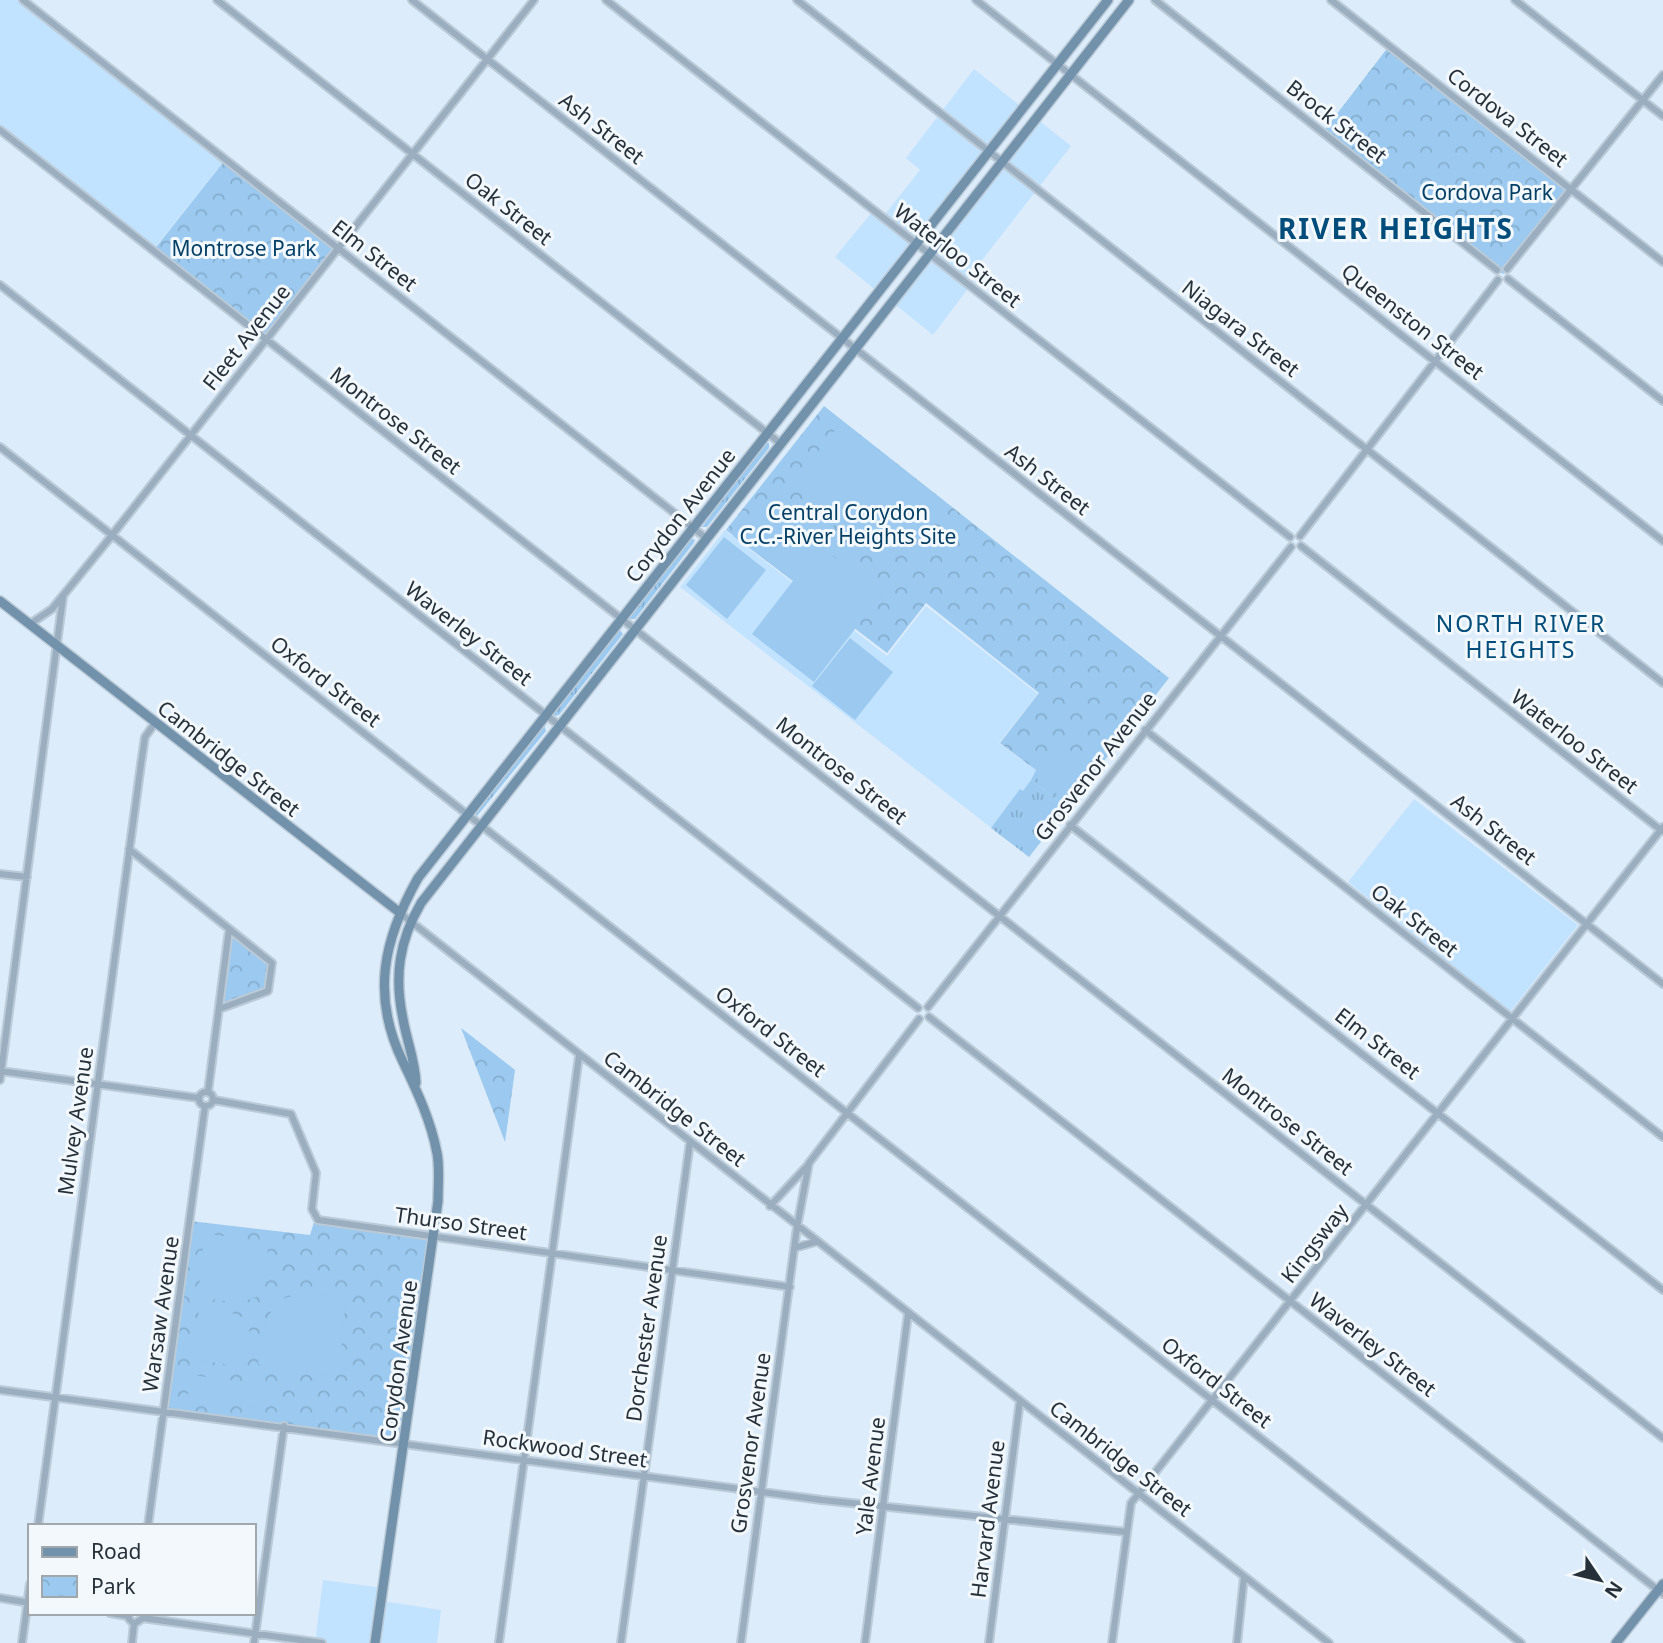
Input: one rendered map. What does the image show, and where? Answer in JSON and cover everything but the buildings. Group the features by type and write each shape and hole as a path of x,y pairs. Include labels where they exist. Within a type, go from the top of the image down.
{"main road":[{"name":"Corydon Avenue","path":"376,1643 438,1201 438,1154 416,1086 402,1061 390,1025 383,981 390,936 399,912 418,878 1108,0"},
{"name":"Corydon Avenue","path":"416,1086 415,1057 403,1021 397,980 399,958 410,922 428,891 1129,0"},
{"name":"Cambridge Street","path":"0,601 399,912"},
{"path":"1616,1643 1661,1590"}],"street":[{"name":"Elm Street","path":"23,0 706,538"},
{"name":"Oak Street","path":"217,0 780,443"},
{"name":"Ash Street","path":"412,0 1663,984"},
{"name":"Fleet Avenue","path":"30,624 52,609 113,535 534,0"},
{"name":"Waterloo Street","path":"606,0 1290,537"},
{"name":"Niagara Street","path":"797,0 1663,683"},
{"name":"Queenston Street","path":"976,0 1663,541"},
{"name":"Brock Street","path":"1156,0 1497,270"},
{"name":"Cordova Street","path":"1331,0 1663,262"},
{"path":"1515,0 1663,116"},
{"path":"1508,279 1507,269 1663,75"},
{"name":"Montrose Street","path":"0,130 1663,1438"},
{"path":"1300,536 1290,537 1291,547 1301,546 1300,536 1498,280 1497,270 1507,269"},
{"path":"1498,280 1508,279 1663,401"},
{"name":"Waverley Street","path":"0,285 918,1008"},
{"name":"Oxford Street","path":"0,447 1521,1643"},
{"name":"Waterloo Street","path":"1301,546 1662,830"},
{"name":"Grosvenor Avenue","path":"928,1007 1291,547"},
{"path":"0,1080 63,596"},
{"name":"Mulvey Avenue","path":"38,1524 145,737 155,723"},
{"name":"Oak Street","path":"1145,730 1663,1137"},
{"name":"Elm Street","path":"1070,825 1663,1290"},
{"name":"Kingsway","path":"1112,1643 1130,1503 1662,830"},
{"path":"130,849 272,963 268,991 219,1009"},
{"path":"0,874 27,877"},
{"name":"Cambridge Street","path":"399,912 815,1242 1329,1643"},
{"path":"199,1098 205,1106 214,1100 208,1092 229,930"},
{"path":"928,1007 929,1017 919,1018 918,1008 928,1007"},
{"name":"Waverley Street","path":"929,1017 1661,1590"},
{"name":"Grosvenor Avenue","path":"770,1206 809,1163 919,1018"},
{"path":"499,1643 579,1056"},
{"path":"1,1071 199,1098 208,1092"},
{"name":"Thurso Street","path":"214,1100 291,1114 316,1173 312,1209 315,1219 790,1287"},
{"name":"Warsaw Avenue","path":"148,1524 205,1106"},
{"name":"Dorchester Avenue","path":"621,1643 690,1142"},
{"name":"Grosvenor Avenue","path":"741,1643 794,1248 809,1163"},
{"path":"794,1248 815,1242"},
{"name":"Yale Avenue","path":"864,1643 908,1314"},
{"name":"Rockwood Street","path":"0,1390 883,1508 1127,1532"},
{"name":"Harvard Avenue","path":"989,1643 1020,1400"},
{"path":"254,1643 284,1426"},
{"path":"1237,1643 1244,1577"},
{"path":"0,1598 28,1603 22,1643"},
{"path":"129,1615 134,1624 132,1643"},
{"path":"134,1624 142,1616 322,1643"}],"shaded area":[{"path":"0,0 23,0 226,159 153,250 0,130"},
{"path":"974,69 1023,108 878,292 835,257 873,211 883,217 920,170 906,158"},
{"path":"1036,118 1071,146 965,282 970,286 933,335 892,302"},
{"path":"725,530 887,656 926,606 1038,694 999,743 1036,770 1032,780 1067,808 1029,857 680,587"},
{"path":"1414,799 1578,925 1510,1012 1348,882"},
{"path":"323,1580 384,1588 382,1601 441,1610 437,1643 315,1643"}],"green space":[{"name":"Cordova Park","path":"1389,46 1572,189 1503,274 1323,132"},
{"name":"Montrose Park","path":"226,159 338,249 266,340 153,251"},
{"name":"Central Corydon C.C.-River Heights Site","path":"824,406 1169,678 1067,808 1031,780 1036,770 1000,743 1039,693 926,603 887,653 726,530"},
{"path":"842,421 941,499 893,560 794,483"},
{"path":"764,443 769,443 769,448 707,527 702,527"},
{"path":"781,500 816,507 836,523 791,578 733,536 751,511"},
{"path":"724,537 766,570 727,619 686,585"},
{"path":"690,538 695,540 693,544 635,619 629,619"},
{"path":"820,546 882,594 814,682 752,634"},
{"path":"619,629 623,634 559,715 554,716 553,712"},
{"path":"850,638 893,672 855,720 812,686"},
{"path":"544,725 546,731 477,816 474,812"},
{"path":"1060,746 1092,771 1068,803 1035,777"},
{"path":"1031,780 1067,808 1029,857 991,828 1020,789 1023,791"},
{"path":"229,930 272,963 268,991 219,1009"},
{"path":"461,1028 515,1070 505,1142"},
{"path":"315,1219 432,1237 404,1443 164,1411 190,1221 310,1235"},
{"path":"210,1234 268,1243 266,1277 258,1296 240,1303 198,1297 204,1238"},
{"path":"304,1293 346,1298 339,1372 334,1377 258,1364 265,1322 278,1300"},
{"path":"199,1308 230,1313 245,1320 250,1336 246,1367 198,1360 194,1353"},
{"path":"191,1375 263,1384 260,1408 187,1398"}],"district":[{"name":"RIVER HEIGHTS","path":"1396,228"},
{"name":"NORTH RIVER HEIGHTS","path":"1521,636"}]}
